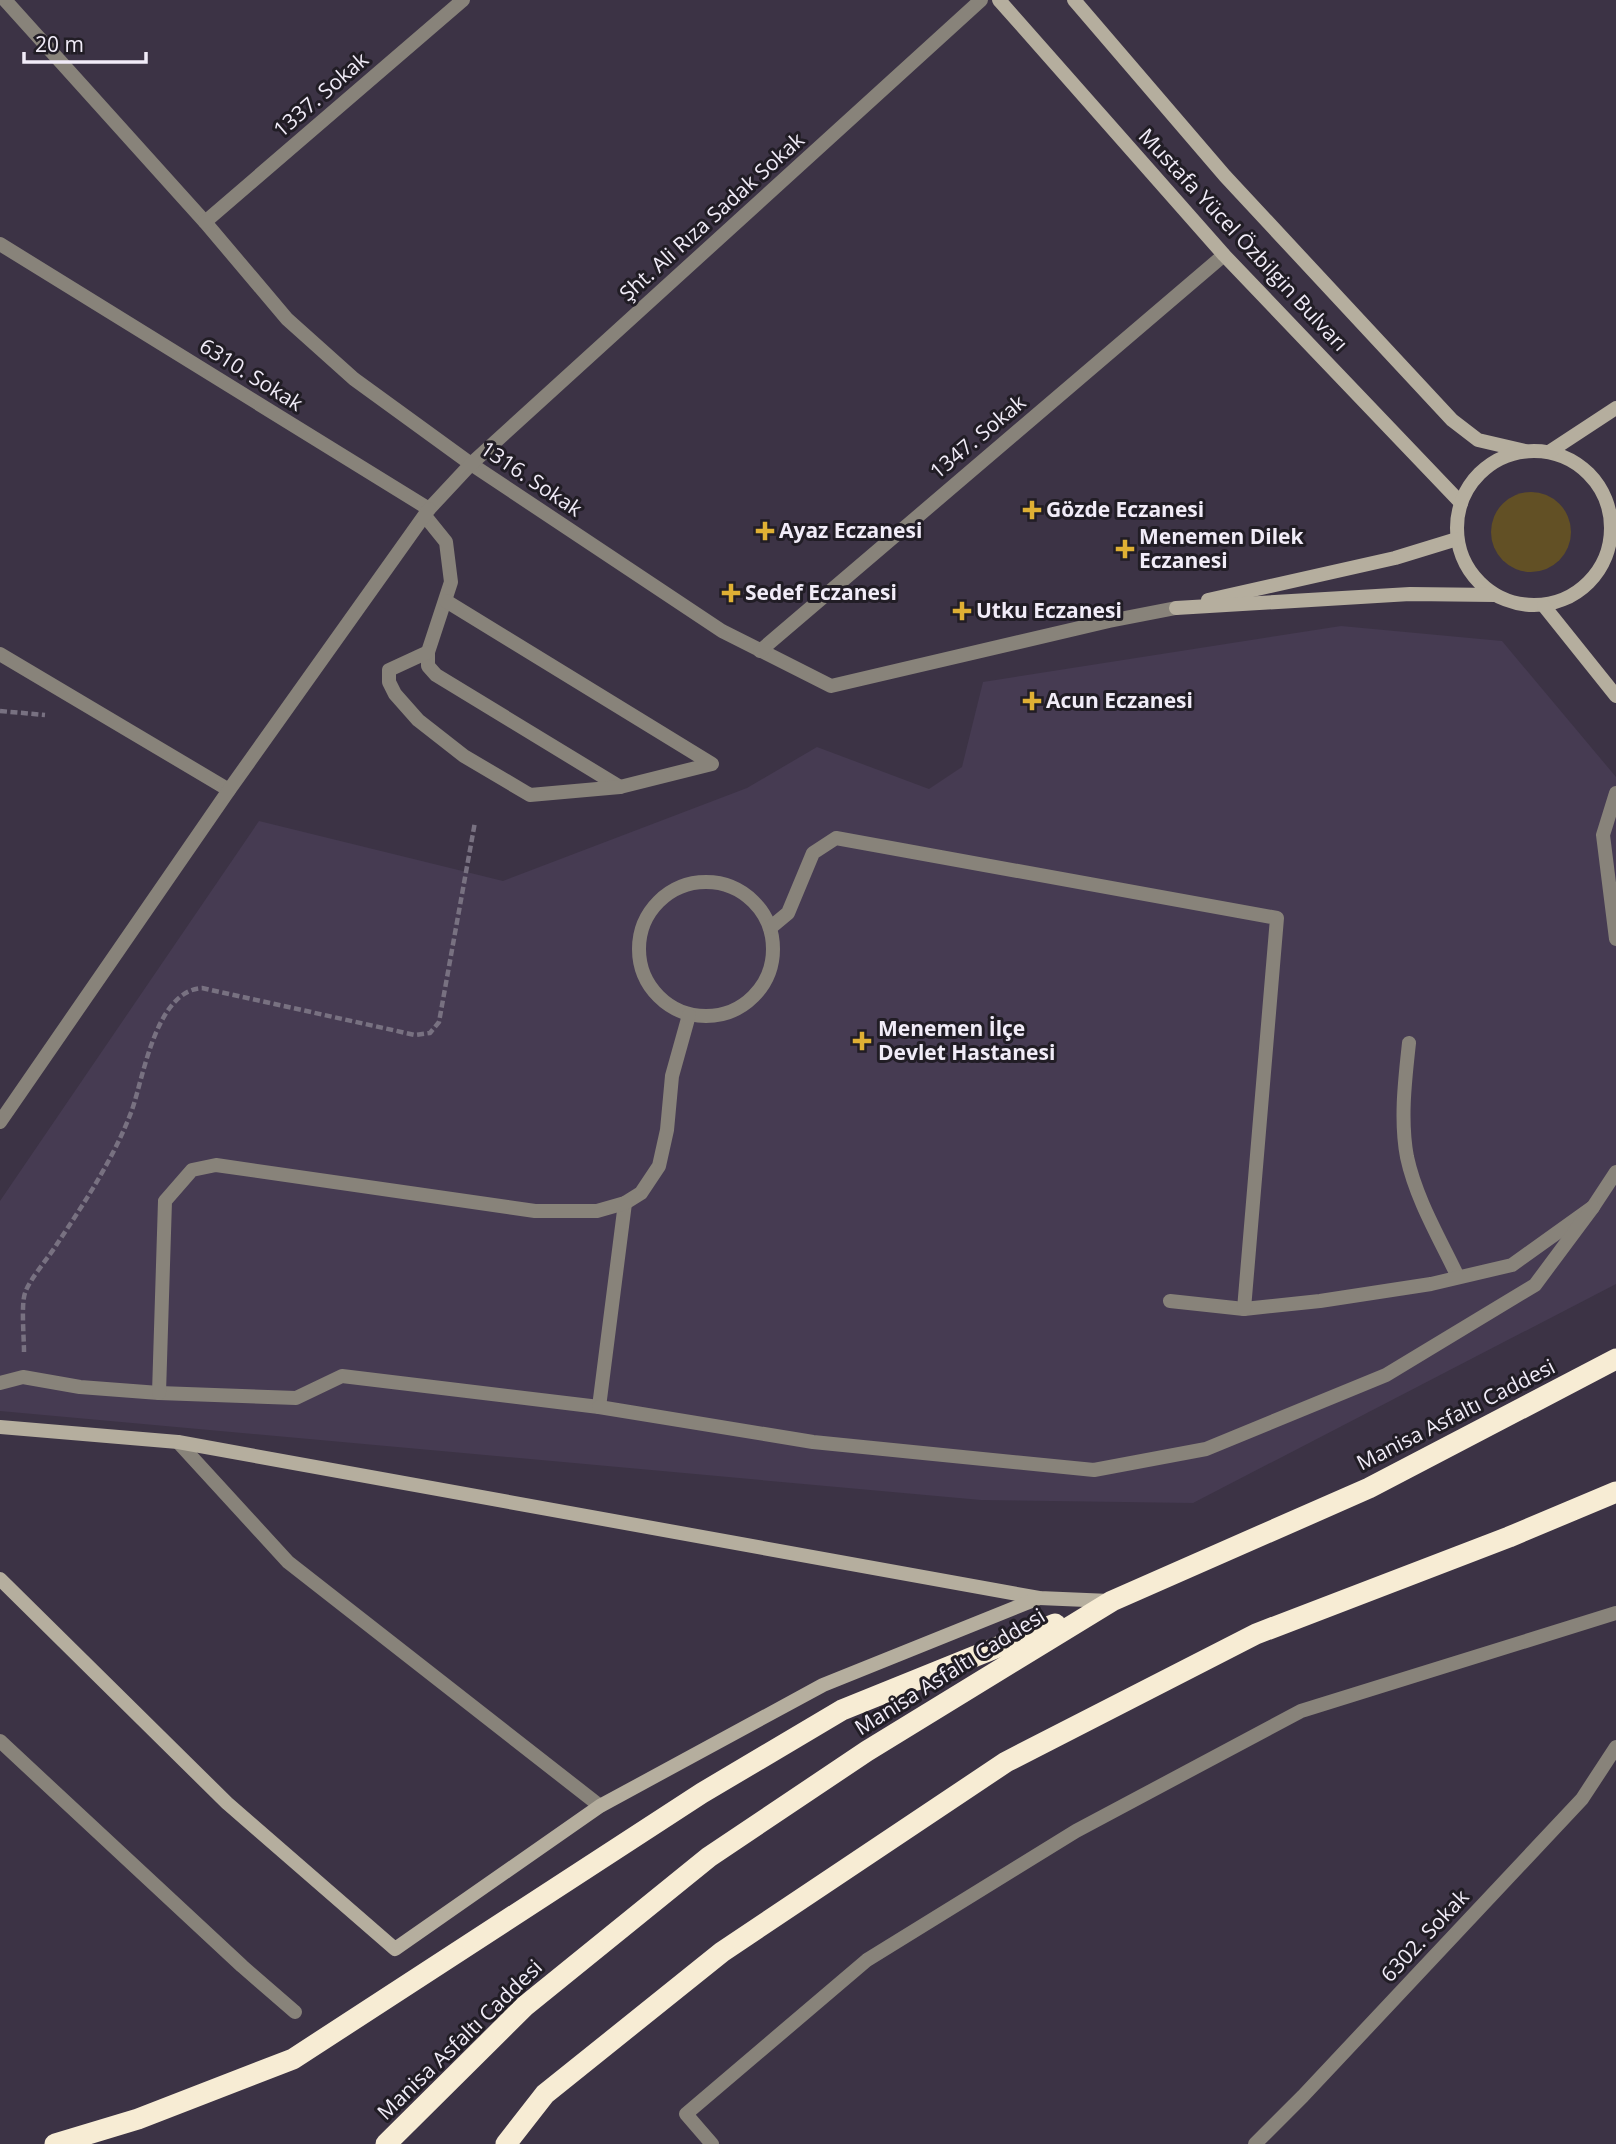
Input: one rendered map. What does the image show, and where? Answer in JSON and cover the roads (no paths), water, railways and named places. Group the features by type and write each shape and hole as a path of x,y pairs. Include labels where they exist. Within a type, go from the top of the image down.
{"highway":[{"name":"Manisa Asfaltı Caddesi","path":"386,2144 525,2006 709,1857 867,1751 1112,1601 1369,1488 1616,1359"},
{"path":"506,2144 545,2094 722,1952 1006,1762 1256,1634 1509,1537 1616,1492"},
{"path":"55,2144 138,2119 293,2059 702,1793 842,1710 1112,1601"}],"street":[{"name":"1316. Sokak","path":"5,0 205,222 287,319 354,379 471,464 722,631 760,651 831,685 1176,608"},
{"name":"1337. Sokak","path":"205,222 463,0"},
{"name":"Şht. Ali Rıza Sadak Sokak","path":"471,464 981,0"},
{"name":"Mustafa Yücel Özbilgin Bulvarı","path":"999,0 1224,255 1461,503"},
{"name":"Mustafa Yücel Özbilgin Bulvarı","path":"1074,0 1225,176 1452,420 1478,440 1525,452"},
{"name":"6310. Sokak","path":"0,244 427,512"},
{"name":"1347. Sokak","path":"760,651 1224,255"},
{"path":"1549,452 1616,408"},
{"path":"1176,608 1410,594 1495,596 1518,605 1544,606 1568,598 1589,583 1614,543 1613,510 1589,473 1571,460 1549,452 1525,452 1504,457 1485,468 1471,483 1461,503 1457,539 1469,571 1495,596"},
{"path":"0,1122 229,790 427,512 471,464"},
{"path":"427,512 446,542 451,582 428,652 428,666 436,675 621,787"},
{"path":"1176,608 1395,558 1457,539"},
{"path":"428,652 389,670 389,682 395,694 418,720 464,756 530,795 621,787 712,764 446,601"},
{"path":"1544,606 1616,696"},
{"path":"0,654 229,790"},
{"path":"1616,793 1603,835 1616,939"},
{"path":"770,928 788,913 813,853 835,838 1277,918 1244,1309"},
{"path":"697,883 720,884 742,892 759,908 770,928 773,948 770,969 761,987 748,1002 729,1012 709,1016 689,1015 668,1005 651,989 641,968 638,945 643,923 656,903 675,889 697,883"},
{"path":"159,1393 165,1201 192,1170 216,1166 535,1211 597,1211 625,1203 641,1193 659,1166 667,1130 672,1076 689,1015"},
{"path":"1409,1043 1404,1121 1407,1157 1418,1190 1458,1277"},
{"path":"0,1382 23,1377 80,1387 296,1398 342,1376 599,1406 813,1443 1094,1470 1206,1449 1386,1375 1535,1285 1616,1172"},
{"path":"599,1406 625,1203"},
{"path":"1170,1301 1244,1309 1320,1301 1431,1284 1512,1265 1593,1207"},
{"path":"0,1427 178,1442 1039,1598 1112,1601"},
{"path":"178,1442 288,1562 600,1806"},
{"path":"0,1579 227,1803 395,1949 600,1806 823,1685 1039,1598"},
{"path":"712,2144 686,2114 867,1960 1088,1825 1301,1711 1616,1613"},
{"path":"0,1741 232,1957 295,2012"},
{"name":"6302. Sokak","path":"1255,2144 1582,1799 1616,1747"}],"place":[{"name":"Gözde Eczanesi","path":"1032,510"},
{"name":"Ayaz Eczanesi","path":"765,531"},
{"name":"Menemen Dilek Eczanesi","path":"1125,549"},
{"name":"Sedef Eczanesi","path":"731,593"},
{"name":"Utku Eczanesi","path":"962,611"},
{"name":"Acun Eczanesi","path":"1032,701"},
{"name":"Menemen İlçe Devlet Hastanesi","path":"862,1041"}]}
